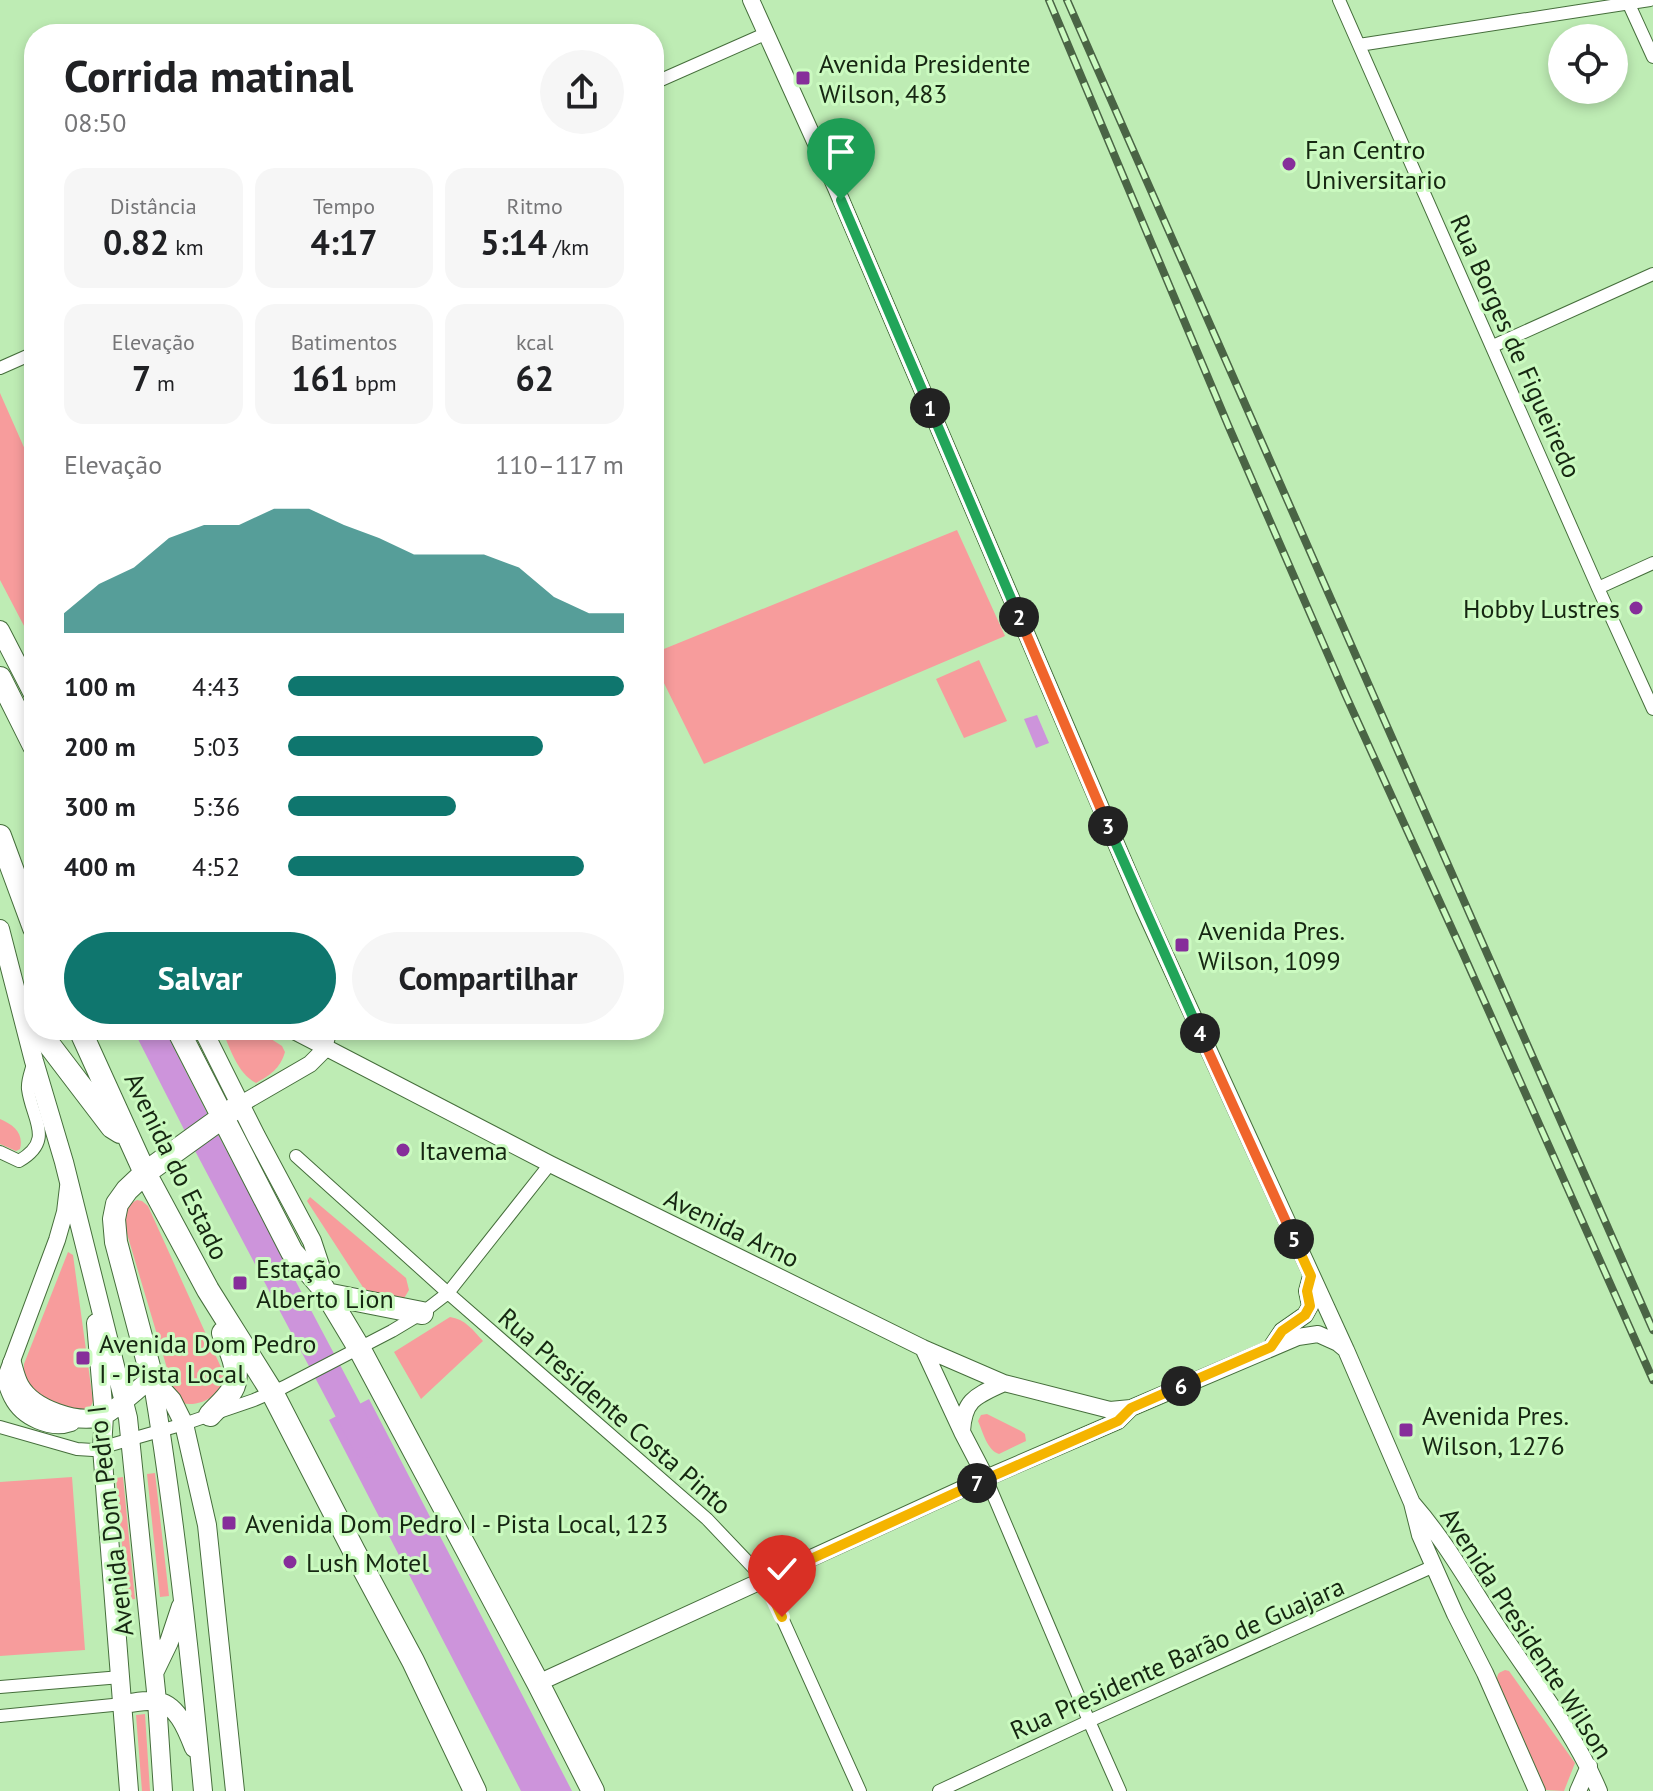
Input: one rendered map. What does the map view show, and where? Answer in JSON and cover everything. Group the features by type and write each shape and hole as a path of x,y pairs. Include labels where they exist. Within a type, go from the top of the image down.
{"highway":[{"path":"0,678 24,726"},
{"path":"0,836 24,901"},
{"path":"44,1040 112,1127 128,1136"},
{"name":"Avenida do Estado","path":"85,1040 145,1173 208,1290 278,1390 354,1551 413,1661 475,1791"},
{"path":"185,1040 231,1110 292,1252 325,1291 353,1351 538,1683 593,1791"},
{"path":"152,1378 116,1242 114,1219 117,1204 145,1173 231,1110"},
{"path":"208,1290 235,1365 232,1390 210,1415"},
{"path":"325,1291 422,1313"}],"main road":[{"name":"Avenida Presidente Wilson","path":"751,0 841,200 1144,909 1346,1350 1412,1503 1420,1535 1537,1791"},
{"path":"0,630 24,677"},
{"path":"0,929 24,1000"},
{"path":"33,1040 34,1061 95,1280"},
{"path":"206,1040 231,1110 310,1064 326,1048"},
{"name":"Avenida Arno","path":"311,1040 550,1164 923,1348 1004,1383 1110,1410 1131,1408"},
{"path":"69,1186 61,1228 6,1376 14,1400 38,1419 51,1424 66,1424 80,1418 104,1416 152,1378"},
{"path":"1271,1347 1282,1331 1305,1315 1310,1306 1307,1291 1311,1276"},
{"name":"Avenida Dom Pedro I","path":"95,1280 131,1439 163,1791"},
{"name":"Avenida Dom Pedro I","path":"95,1280 104,1416 102,1448 129,1791"},
{"path":"538,1683 1118,1421 1131,1408 1271,1347 1298,1337 1318,1334 1346,1350"},
{"path":"923,1348 986,1478"},
{"path":"152,1378 172,1400 184,1424 207,1525 235,1791"},
{"path":"152,1378 162,1430 203,1791"},
{"path":"962,1432 963,1415 972,1400 1004,1383"},
{"name":"Avenida Presidente Wilson","path":"1412,1503 1454,1559 1568,1730 1589,1766 1599,1791"},
{"path":"121,1677 153,1674 169,1642 183,1601"},
{"path":"123,1704 157,1701 177,1713 201,1765"},
{"path":"1578,1791 1589,1766"}],"street":[{"name":"Rua Borges de Figueiredo","path":"1339,0 1653,709"},
{"path":"1359,45 1650,0"},
{"path":"1628,2 1653,57"},
{"path":"664,79 765,34"},
{"path":"1493,346 1653,274"},
{"path":"0,368 24,357"},
{"path":"1598,588 1653,563"},
{"path":"326,1048 328,1040"},
{"path":"0,1152 19,1161 36,1149 40,1136 27,1085 34,1061"},
{"name":"Rua Presidente Costa Pinto","path":"296,1156 707,1519 765,1580 860,1791"},
{"path":"0,1427 77,1449 102,1448 184,1424 278,1390 422,1313 448,1293 550,1164"},
{"path":"986,1478 1120,1791"},
{"name":"Rua Presidente Barão de Guajara","path":"939,1791 1434,1566"},
{"path":"0,1687 121,1677"},
{"path":"0,1716 123,1704"}],"shaded area":[{"path":"0,393 24,447 24,626 0,580"},
{"path":"957,530 1005,636 704,764 664,683 664,649"},
{"path":"979,660 1007,721 964,738 936,679"},
{"path":"1037,715 1049,743 1036,748 1024,719"},
{"path":"226,1040 273,1040 285,1052 274,1071 256,1083 239,1067"},
{"path":"0,1119 17,1130 21,1138 20,1149 16,1151 0,1144"},
{"path":"310,1197 406,1278 409,1290 403,1300 368,1295 307,1201"},
{"path":"137,1200 148,1206 224,1374 220,1388 203,1401 182,1403 175,1395 125,1227 126,1211"},
{"path":"68,1252 73,1255 93,1401 89,1408 80,1411 35,1396 24,1376 24,1364"},
{"path":"450,1317 464,1323 483,1341 421,1399 394,1352"},
{"path":"369,1399 572,1791 521,1791 329,1420"},
{"path":"987,1414 1021,1431 1026,1441 999,1454 995,1452 978,1421 981,1415"},
{"path":"155,1473 169,1596 160,1597 147,1474"},
{"path":"72,1477 85,1650 0,1656 0,1482"},
{"path":"123,1477 135,1599 127,1600 116,1478"},
{"path":"1509,1671 1575,1763 1564,1791 1544,1790 1524,1751 1498,1688 1498,1675"},
{"path":"145,1714 150,1791 142,1791 136,1715"}],"waterway":[{"path":"154,1040 366,1444"}],"railway":[{"path":"1049,0 1346,696 1653,1380"},
{"path":"1067,0 1653,1330"}],"place":[{"name":"Avenida Presidente Wilson, 483","path":"803,78"},
{"name":"Fan Centro Universitario","path":"1289,164"},
{"name":"Hobby Lustres","path":"1636,608"},
{"name":"Avenida Pres. Wilson, 1099","path":"1182,945"},
{"name":"Itavema","path":"403,1150"},
{"name":"Estação Alberto Lion","path":"240,1283"},
{"name":"Avenida Dom Pedro I - Pista Local","path":"83,1358"},
{"name":"Avenida Pres. Wilson, 1276","path":"1406,1430"},
{"name":"Avenida Dom Pedro I - Pista Local, 123","path":"229,1523"},
{"name":"Lush Motel","path":"290,1562"}],"route":[{"path":"782,1617 765,1580 1118,1421 1131,1408 1271,1347 1282,1331 1305,1315 1310,1306 1307,1291 1311,1276 1144,909 841,200"}]}
